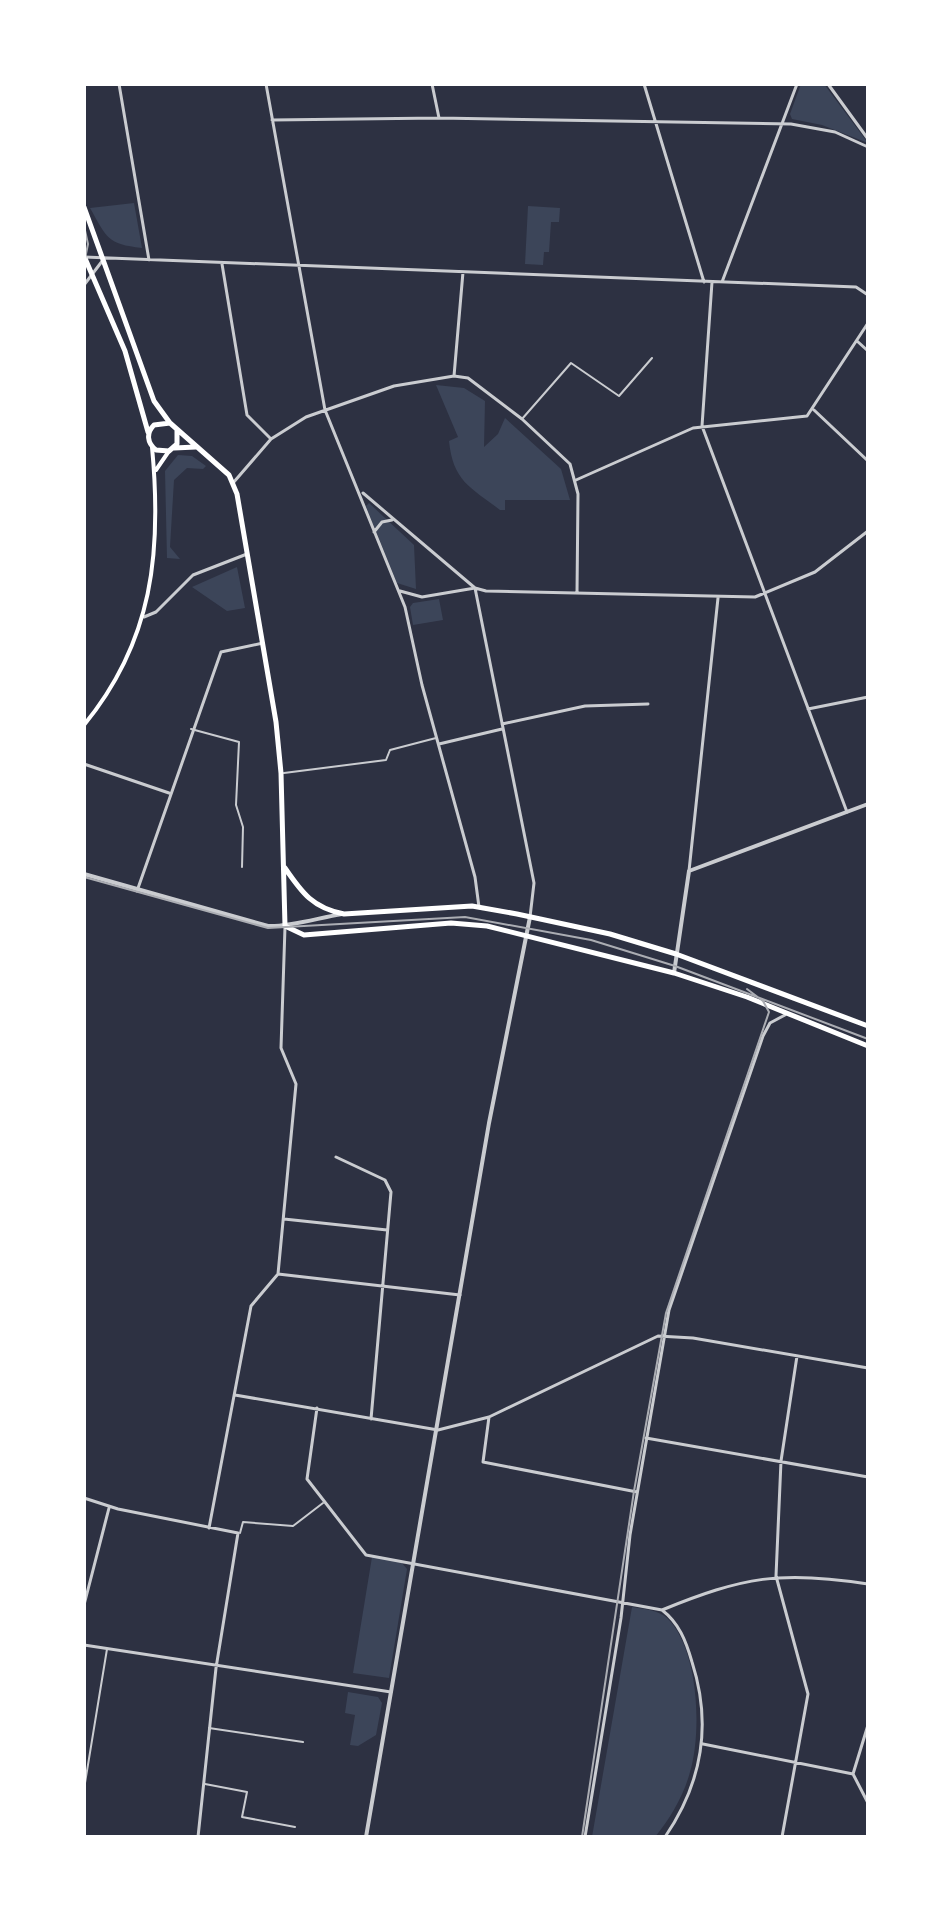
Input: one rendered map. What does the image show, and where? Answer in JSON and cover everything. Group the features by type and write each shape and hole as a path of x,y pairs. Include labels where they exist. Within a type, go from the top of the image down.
{"main road":[{"path":"84,207 105,257 154,401 170,423 223,469 233,483 264,643 281,773 285,926 304,935 464,923 526,935 674,973 868,1046"},
{"path":"84,256 125,351 149,432 155,472 154,564 144,617 120,675 84,725"},
{"path":"149,432 158,423 170,423"},
{"path":"155,472 178,439 177,430"},
{"path":"152,447 171,450 197,448"},
{"path":"284,867 315,905 344,914 479,907 530,917 676,954 868,1026"}],"street":[{"path":"119,84 149,260"},
{"path":"266,84 325,410 405,607 475,877 479,907"},
{"path":"432,84 439,118"},
{"path":"644,84 704,282"},
{"path":"722,283 797,84"},
{"path":"828,84 868,139"},
{"path":"272,120 439,118 782,124 816,127 868,147"},
{"path":"84,256 222,264 856,287 867,292"},
{"path":"84,285 105,257"},
{"path":"222,264 247,415 271,439"},
{"path":"454,376 464,271"},
{"path":"712,282 702,426 847,812"},
{"path":"576,480 702,426 801,418 814,410 868,323"},
{"path":"857,341 868,351"},
{"path":"522,419 571,363 619,396 652,358"},
{"path":"233,483 271,439 325,410 394,386 454,376 479,383 560,452 576,480 577,593"},
{"path":"814,410 868,461"},
{"path":"360,491 475,588 534,883 366,1837"},
{"path":"373,534 382,522 392,520"},
{"path":"398,590 416,597 475,588 718,598 765,595 815,572 868,531"},
{"path":"144,617 156,612 193,575 247,554"},
{"path":"405,607 416,597"},
{"path":"674,973 689,871 718,598"},
{"path":"137,891 191,729 221,652 264,643"},
{"path":"808,709 868,697"},
{"path":"439,744 585,706 648,704"},
{"path":"191,729 239,742 236,805 243,827 242,867"},
{"path":"281,773 386,760 390,750 437,737"},
{"path":"84,764 169,793"},
{"path":"689,871 868,804"},
{"path":"84,874 255,923 285,926 303,919 344,914"},
{"path":"209,1528 251,1306 258,1293 278,1274 296,1084 281,1046 285,926"},
{"path":"585,1837 663,1336 677,1282 763,1036 774,1019 789,1015"},
{"path":"336,1157 387,1183 391,1192 385,1288 371,1419"},
{"path":"284,1219 387,1230"},
{"path":"278,1274 460,1295"},
{"path":"235,1395 438,1430 489,1417 636,1345 663,1336 868,1368"},
{"path":"782,1837 808,1694 776,1576 781,1461 797,1356"},
{"path":"317,1408 306,1473 324,1502 366,1555 662,1610 707,1591 776,1576 814,1575 868,1584"},
{"path":"489,1417 483,1462 637,1492"},
{"path":"646,1438 868,1477"},
{"path":"84,1498 109,1507 241,1534 243,1522 293,1526 324,1502"},
{"path":"84,1605 86,1586 109,1507"},
{"path":"198,1837 216,1668 238,1533"},
{"path":"662,1610 681,1632 695,1670 701,1699 702,1744 693,1787 665,1837"},
{"path":"84,1645 216,1668 391,1692"},
{"path":"84,1789 107,1649"},
{"path":"868,1725 853,1774 868,1803"},
{"path":"209,1728 303,1742"},
{"path":"702,1744 853,1774"},
{"path":"204,1784 247,1792 242,1817 295,1827"}],"shaded area":[{"path":"801,84 824,84 868,143 822,125 792,119 790,114"},
{"path":"134,203 142,248 109,238 90,208"},
{"path":"528,206 560,208 559,222 551,222 549,252 544,252 543,265 525,264"},
{"path":"436,385 464,388 485,401 484,447 498,434 505,418 561,469 570,500 505,500 505,510 500,510 472,489 454,465 449,441 458,437"},
{"path":"178,455 192,456 206,466 203,469 187,468 174,480 170,547 180,559 167,558 165,471"},
{"path":"369,503 414,545 416,589 397,583 366,506"},
{"path":"237,567 245,608 227,611 192,587"},
{"path":"439,599 443,620 413,625 410,607 413,603"},
{"path":"372,1557 401,1562 407,1569 389,1678 353,1673"},
{"path":"632,1607 667,1618 686,1650 695,1692 694,1755 680,1798 655,1837 592,1837"},
{"path":"348,1692 378,1697 382,1703 376,1735 358,1746 350,1745 355,1715 345,1713"}],"tram line":[{"path":"84,226 88,244 84,264"},
{"path":"84,877 268,928 465,917 591,940 675,966 868,1039"},
{"path":"582,1837 634,1491 666,1313 769,1012 763,1001 747,989"}]}
